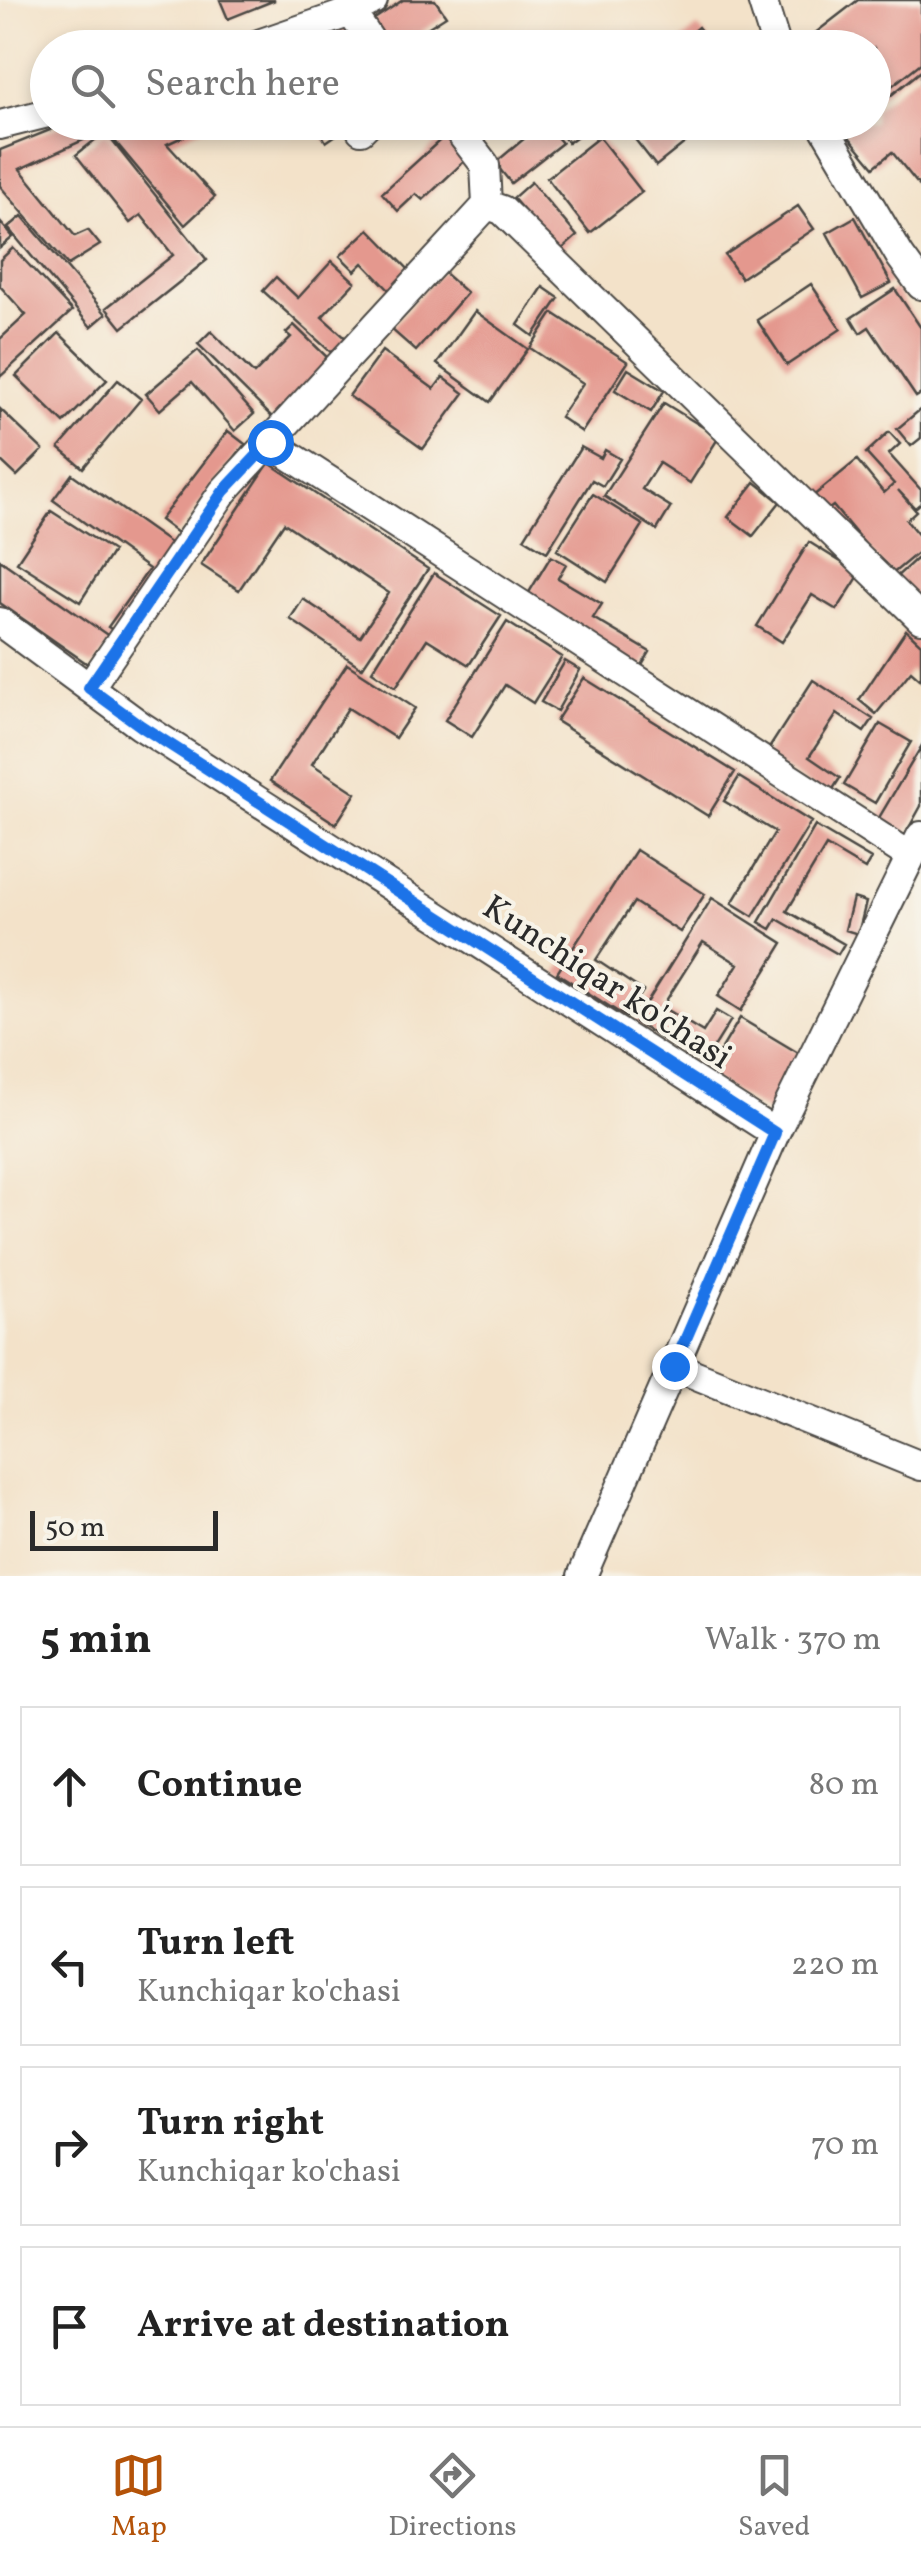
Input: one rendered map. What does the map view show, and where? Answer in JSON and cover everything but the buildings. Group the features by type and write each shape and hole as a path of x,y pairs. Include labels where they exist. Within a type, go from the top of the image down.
{"street":[{"path":"762,0 771,30"},
{"path":"296,30 362,6 369,30"},
{"path":"0,124 30,118"},
{"path":"89,688 223,492 487,206 485,165 466,140"},
{"path":"832,140 921,285"},
{"path":"487,206 502,210 921,619"},
{"path":"270,442 915,846 775,1133 582,1576"},
{"name":"Kunchiqar ko'chasi","path":"0,622 141,726 775,1133"},
{"path":"674,1366 921,1466"}],"route":[{"path":"270,442 223,492 89,688 141,726 775,1133 674,1366"}]}
